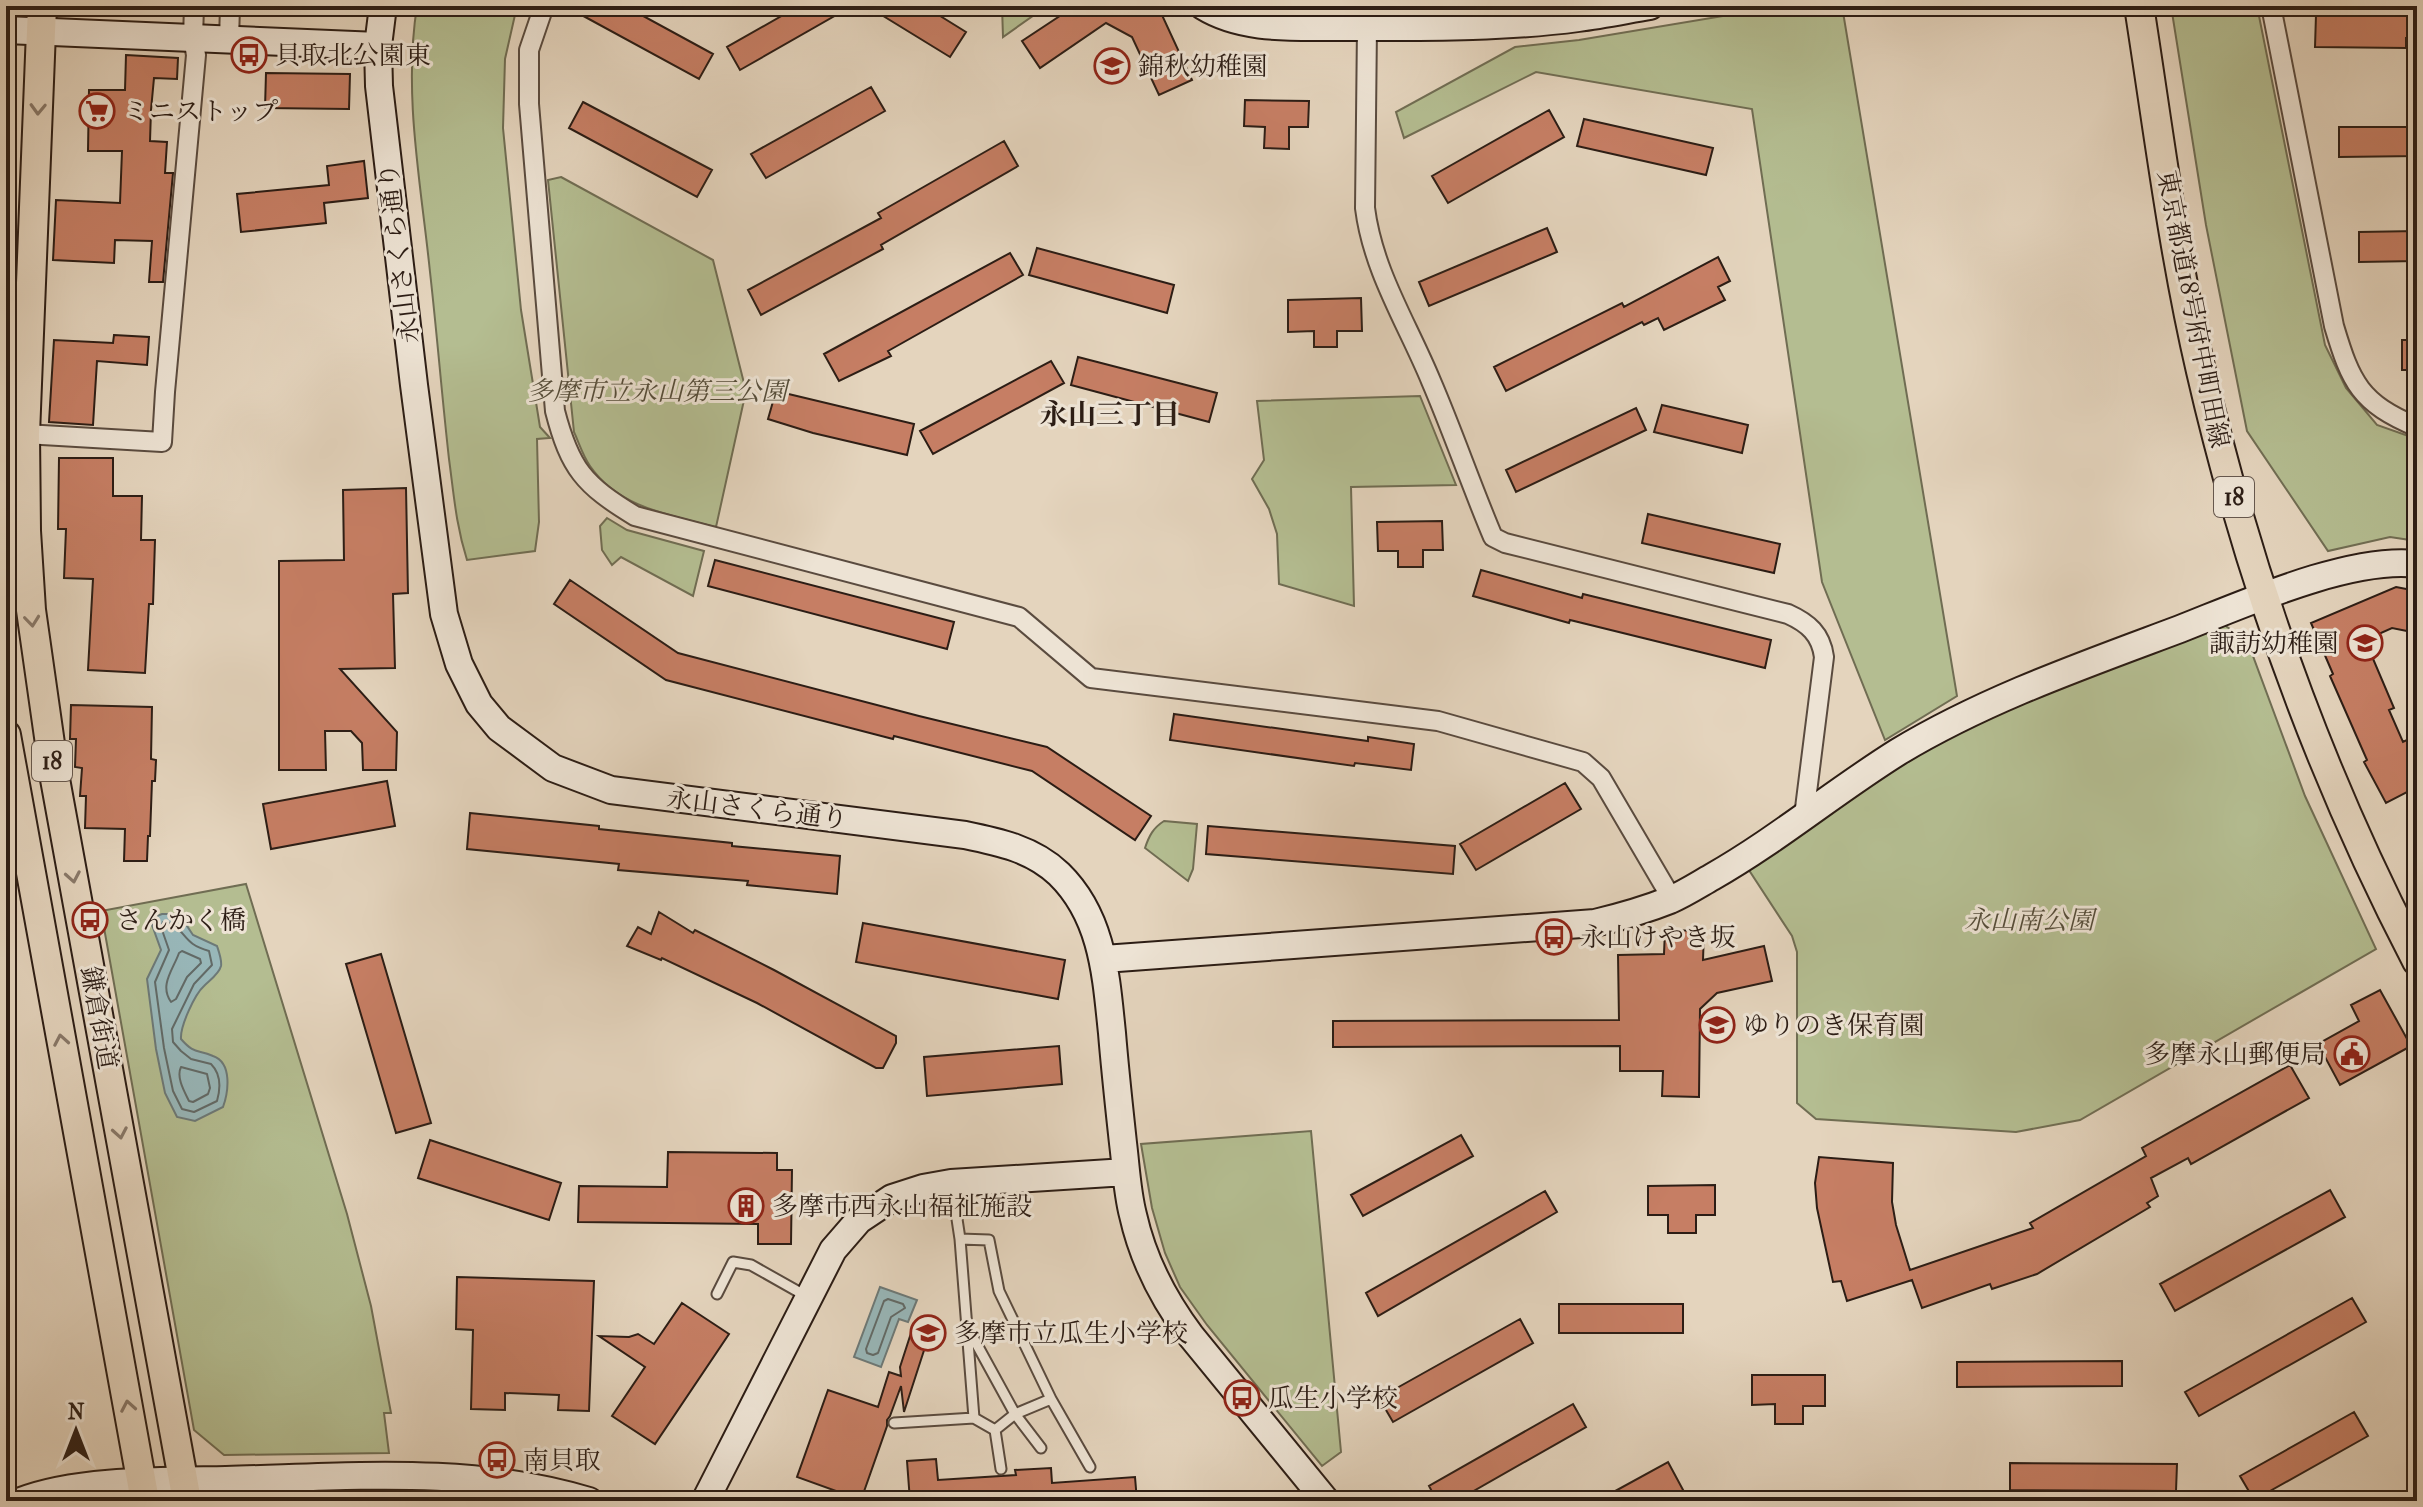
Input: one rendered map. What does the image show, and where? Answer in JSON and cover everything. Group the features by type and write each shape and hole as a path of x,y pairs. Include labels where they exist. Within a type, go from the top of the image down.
{"main road":[{"name":"東京都道18号府中町田線","path":"2139,6 2200,369 2263,597 2341,801 2378,886 2417,961"},
{"name":"鎌倉街道","path":"41,18 25,434 31,610 55,779 186,1491"},
{"name":"鎌倉街道","path":"6,735 15,788 17,867 143,1492"},
{"name":"18","path":"15,788 55,779"}],"street":[{"path":"25,434 162,442 196,55 194,6"},
{"path":"229,40 230,6"},
{"name":"永山さくら通り","path":"383,6 378,46 379,86 444,614 459,664 479,704 499,728 544,761 611,790 965,835 1021,849 1060,875 1087,914 1104,959 1132,1213 1155,1278 1176,1316 1326,1501"},
{"path":"544,6 529,50 529,104 555,411 563,441 591,487 635,516 1019,617 1091,678 1438,721 1583,762 1601,778 1672,899"},
{"path":"1203,6 1254,24 1367,27 1519,23 1577,18 1650,6"},
{"path":"2271,6 2334,326 2345,360 2366,397 2377,407 2417,427"},
{"path":"6,30 41,18 193,38 378,46"},
{"path":"1367,27 1365,208 1368,235 1383,280 1430,379 1493,537 1505,543 1788,614 1804,621 1817,634 1824,657 1804,816"},
{"path":"1104,959 1595,923 1628,915 1672,899 1769,843 1894,755 1963,716 2061,674 2263,597 2360,568 2390,562 2417,564"},
{"path":"705,1501 833,1250 859,1220 892,1198 951,1183 1126,1172"},
{"path":"21,1501 67,1489 143,1492 414,1488 471,1477 589,1501"}],"lane":[{"path":"951,1183 969,1329 974,1418"},
{"path":"960,1239 989,1240 999,1291 1051,1399 1090,1467"},
{"path":"717,1294 733,1262 751,1265 809,1298"},
{"path":"969,1329 1015,1414 1041,1448"},
{"path":"995,1430 1015,1414 1051,1399"},
{"path":"894,1423 974,1418 995,1430"},
{"path":"995,1430 1001,1469"}],"green space":[{"path":"417,6 517,6 505,59 503,128 521,310 540,427 550,438 537,439 539,522 535,551 467,560 460,535 415,139 412,72"},
{"path":"1002,6 1047,6 1003,37"},
{"path":"1783,6 1842,6 1957,696 1885,740 1822,582 1752,109 1536,72 1404,138 1396,112 1515,47 1579,40"},
{"path":"2171,6 2257,6 2325,345 2346,388 2377,425 2417,439 2417,541 2390,537 2328,551 2247,431 2206,225"},
{"name":"多摩市立永山第三公園","path":"561,177 713,260 746,391 716,527 664,514 630,501 602,480 583,454 574,432 548,180"},
{"path":"1420,396 1456,485 1351,487 1354,606 1279,584 1277,534 1269,509 1252,479 1264,460 1257,401"},
{"path":"607,518 627,530 704,551 693,596 621,557 612,565 602,550 600,526"},
{"name":"永山南公園","path":"2224,625 2247,640 2305,796 2376,949 2080,1120 2016,1132 1816,1119 1797,1103 1797,952 1792,936 1745,864 1883,775 1969,727 2063,685"},
{"path":"1164,821 1197,824 1193,869 1188,881 1145,848 1152,833"},
{"path":"246,884 347,1214 371,1306 391,1413 384,1413 389,1453 224,1455 194,1430 101,911"},
{"path":"1311,1131 1341,1452 1322,1466 1207,1325 1180,1287 1165,1253 1152,1208 1141,1144"}],"water":[{"path":"173,914 185,923 193,935 217,946 221,959 218,972 200,990 181,1033 181,1039 190,1047 219,1060 226,1072 223,1107 195,1121 177,1117 165,1093 156,1049 147,979 161,950 152,925 154,917"},
{"path":"880,1287 917,1300 908,1322 899,1319 881,1367 854,1357"}],"building":[{"path":"565,6 625,6 713,54 699,79"},
{"path":"799,6 852,6 740,70 727,47"},
{"path":"867,6 924,6 966,32 950,57"},
{"path":"1075,6 1154,6 1162,15 1192,80 1159,95 1132,37 1106,23 1040,68 1022,41"},
{"path":"2316,15 2417,16 2417,38 2406,38 2406,48 2315,47"},
{"path":"126,55 178,58 177,79 154,78 151,110 150,141 167,142 165,173 173,173 163,282 149,282 152,241 115,240 114,263 53,260 56,200 120,203 122,151 88,151 89,90 125,90"},
{"path":"266,73 350,74 349,109 265,108"},
{"path":"871,87 885,111 766,178 751,154"},
{"path":"1245,100 1309,101 1308,127 1289,127 1289,149 1264,148 1265,127 1244,126"},
{"path":"583,102 712,170 697,197 569,128"},
{"path":"1549,110 1564,137 1448,203 1432,176"},
{"path":"1584,119 1713,148 1706,175 1577,146"},
{"path":"2339,127 2417,127 2417,156 2339,157"},
{"path":"1004,141 1018,166 881,245 883,249 761,315 748,290 881,218 878,213"},
{"path":"364,161 368,198 324,203 326,223 241,232 237,194 329,185 327,166"},
{"path":"1547,228 1557,252 1429,306 1419,282"},
{"path":"2417,231 2417,261 2359,262 2359,232"},
{"path":"1037,248 1174,285 1167,313 1029,275"},
{"path":"1010,253 1023,275 888,351 891,356 839,381 824,354"},
{"path":"1718,257 1730,281 1718,287 1725,300 1664,330 1658,318 1644,325 1642,322 1506,391 1494,367 1622,303 1624,307"},
{"path":"1361,298 1362,331 1337,331 1337,347 1314,347 1314,331 1288,332 1288,300"},
{"path":"114,335 149,337 147,365 97,361 93,425 49,422 54,340 113,343"},
{"path":"2402,340 2417,340 2417,370 2402,370"},
{"path":"1078,357 1217,393 1209,422 1071,385"},
{"path":"1051,361 1064,383 933,454 920,431"},
{"path":"776,391 914,424 907,455 768,419"},
{"path":"1662,405 1748,425 1742,453 1654,432"},
{"path":"1636,408 1646,430 1516,492 1506,470"},
{"path":"59,458 113,458 113,496 142,496 141,540 155,540 153,604 149,604 145,673 88,670 93,579 64,578 66,529 58,529"},
{"path":"406,488 408,593 393,594 395,668 340,669 397,732 396,770 363,770 362,743 351,731 325,731 326,770 279,770 279,561 344,560 343,490"},
{"path":"1648,514 1780,544 1774,573 1642,543"},
{"path":"1442,521 1443,550 1423,550 1423,567 1398,567 1398,551 1378,551 1377,522"},
{"path":"715,560 954,622 947,649 708,586"},
{"path":"1481,570 1582,598 1583,594 1771,640 1765,668 1570,620 1569,623 1473,596"},
{"path":"570,580 678,653 1047,747 1151,816 1135,840 1032,771 894,736 893,739 666,680 554,604"},
{"path":"2396,587 2417,591 2417,633 2392,628 2365,640 2394,708 2389,710 2403,742 2417,735 2417,787 2386,803 2364,762 2367,760 2330,676 2333,674 2311,623"},
{"path":"71,705 152,707 151,759 156,760 147,861 124,861 125,829 85,828 86,796 80,796 82,768 75,767 76,739 70,739"},
{"path":"1174,714 1368,741 1368,737 1414,744 1411,770 1355,763 1354,766 1170,740"},
{"path":"387,781 395,826 271,849 263,804"},
{"path":"1565,783 1581,809 1476,870 1460,844"},
{"path":"470,813 599,826 599,829 732,843 732,846 840,856 837,894 747,885 748,881 618,870 619,864 467,849"},
{"path":"1208,826 1455,846 1453,874 1206,854"},
{"path":"659,912 693,933 695,930 774,970 896,1036 896,1043 883,1068 876,1068 757,1003 662,958 627,946 638,927 651,934"},
{"path":"863,923 1065,960 1058,999 856,962"},
{"path":"1665,930 1704,931 1703,960 1764,946 1772,981 1717,993 1700,1009 1699,1097 1662,1096 1663,1071 1620,1071 1620,1046 1333,1047 1333,1021 1619,1020 1618,955 1664,954"},
{"path":"381,954 431,1123 396,1133 346,964"},
{"path":"2380,990 2411,1046 2340,1085 2318,1044 2359,1021 2351,1005"},
{"path":"1059,1046 1062,1084 927,1096 924,1057"},
{"path":"2290,1065 2309,1098 2191,1164 2188,1158 2151,1178 2158,1196 2147,1203 2150,1207 2037,1274 1992,1289 1990,1284 1922,1308 1912,1280 1847,1301 1841,1281 1833,1282 1817,1208 1815,1183 1819,1157 1893,1163 1892,1202 1910,1270 2033,1228 2030,1223 2146,1156 2142,1148"},
{"path":"1461,1135 1473,1156 1363,1216 1351,1195"},
{"path":"430,1140 561,1183 549,1220 418,1178"},
{"name":"多摩市西永山福祉施設","path":"668,1152 777,1153 777,1170 792,1170 791,1244 758,1244 758,1224 578,1222 579,1186 667,1187"},
{"path":"1715,1185 1715,1215 1696,1215 1696,1233 1668,1233 1668,1215 1648,1215 1648,1186"},
{"path":"2330,1190 2345,1217 2175,1311 2160,1284"},
{"path":"1545,1191 1557,1212 1378,1316 1366,1293"},
{"path":"457,1277 594,1281 589,1411 558,1410 559,1395 505,1393 505,1410 471,1409 473,1330 456,1329"},
{"path":"2352,1298 2366,1322 2199,1416 2185,1392"},
{"path":"682,1303 729,1334 655,1444 612,1416 645,1367 599,1336 629,1337 638,1334 654,1344"},
{"path":"1559,1304 1683,1304 1683,1333 1559,1333"},
{"path":"1520,1319 1533,1343 1393,1422 1379,1398"},
{"path":"912,1330 929,1335 904,1412 901,1386 861,1500 797,1477 828,1390 878,1407 889,1372 901,1376 900,1367"},
{"path":"2122,1361 2122,1386 1957,1387 1957,1362"},
{"path":"1752,1375 1825,1375 1825,1406 1803,1406 1803,1424 1775,1424 1775,1404 1752,1405"},
{"path":"1573,1404 1586,1427 1456,1501 1437,1501 1429,1486"},
{"path":"2354,1412 2368,1436 2254,1500 2240,1476"},
{"path":"936,1459 938,1480 1016,1475 1015,1470 1051,1468 1052,1483 1135,1477 1137,1501 910,1501 907,1461"},
{"path":"1668,1462 1689,1501 1597,1501"},
{"path":"2010,1463 2177,1464 2176,1491 2010,1490"}],"place":[{"name":"貝取北公園東","path":"249,55"},
{"name":"錦秋幼稚園","path":"1112,66"},
{"name":"ミニストップ","path":"97,111"},
{"name":"諏訪幼稚園","path":"2365,643"},
{"name":"さんかく橋","path":"90,920"},
{"name":"永山けやき坂","path":"1554,937"},
{"name":"ゆりのき保育園","path":"1717,1025"},
{"name":"多摩永山郵便局","path":"2352,1054"},
{"name":"多摩市西永山福祉施設","path":"746,1206"},
{"name":"多摩市立瓜生小学校","path":"928,1333"},
{"name":"瓜生小学校","path":"1242,1398"},
{"name":"南貝取","path":"497,1460"}],"district":[{"name":"永山三丁目","path":"1110,414"}]}
